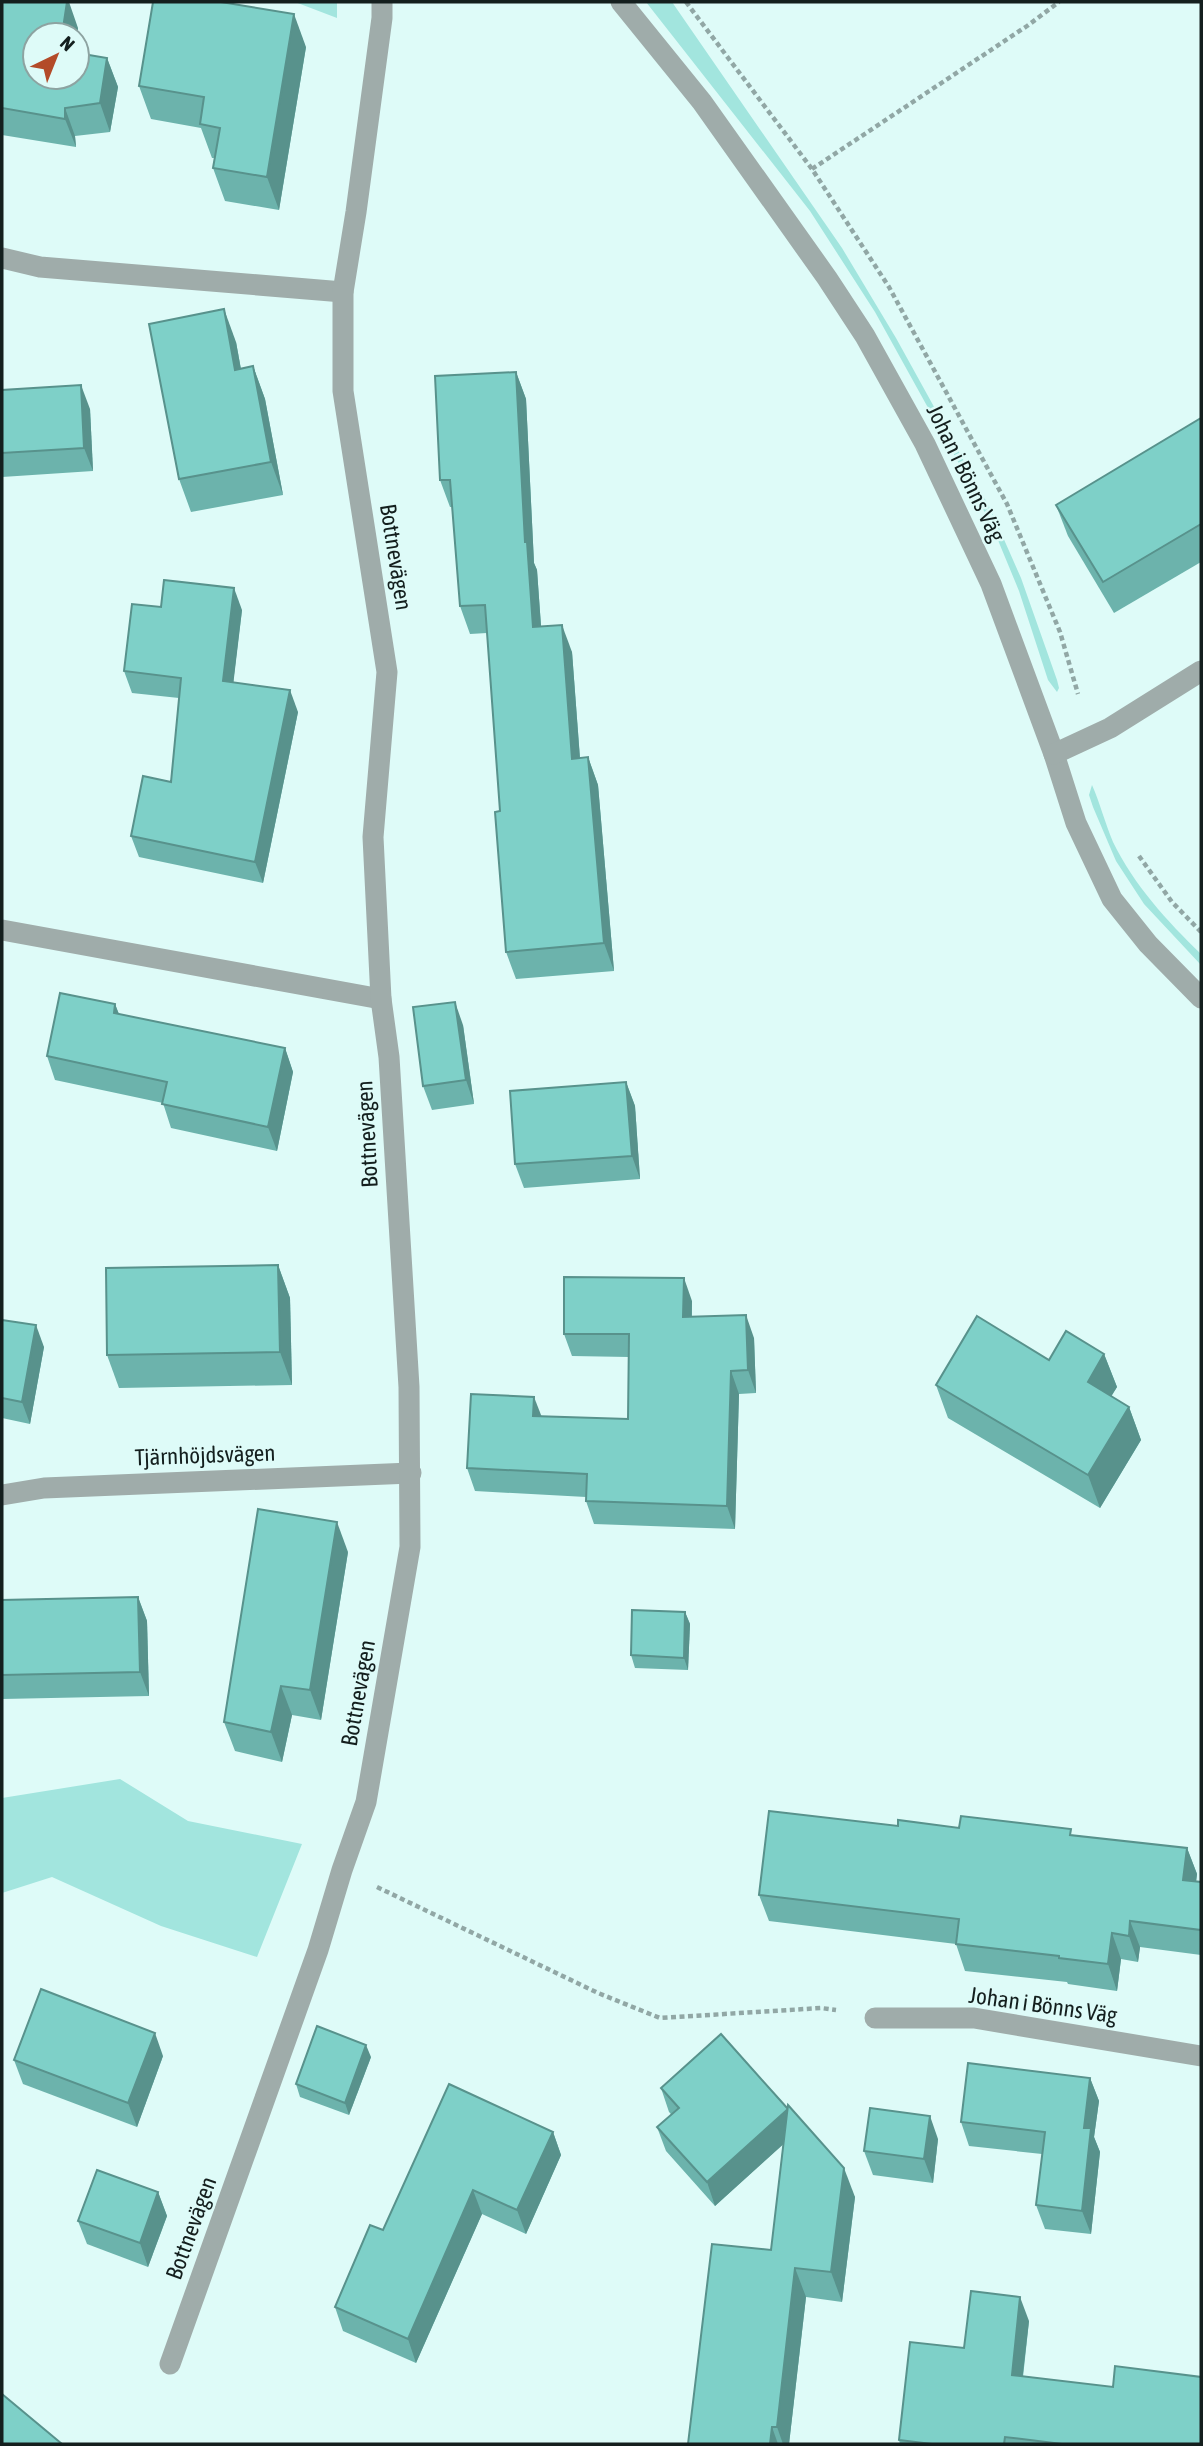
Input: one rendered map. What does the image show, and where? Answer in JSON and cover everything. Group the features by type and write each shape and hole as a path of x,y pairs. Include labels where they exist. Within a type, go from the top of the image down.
{"street":[{"name":"Bottnevägen","path":"170,2364 318,1950 366,1802 410,1547 408,1373 389,1057 381,999 373,837 387,672 342,391 343,292 382,18 382,2"},
{"name":"Johan i Bönns Väg","path":"621,2 702,102 865,336 925,444 991,584 1054,754 1076,823 1112,899 1148,944 1201,998"},
{"path":"2,258 40,267 343,292"},
{"path":"1054,754 1110,728 1201,671"},
{"path":"2,930 381,999"},
{"name":"Tjärnhöjdsvägen","path":"2,1495 44,1488 411,1474"},
{"name":"Johan i Bönns Väg","path":"875,2018 974,2018 1201,2056"}],"path":[{"path":"812,169 1059,2"},
{"path":"342,1870 598,1993 660,2018 821,2008 875,2018"}],"shaded area":[{"path":"295,2 337,2 337,18"},
{"path":"646,2 672,2 842,248 896,338 991,510 1021,578 1057,680 1057,692 1048,680 1019,591 995,533 875,312 810,211"},
{"path":"1092,785 1121,858 1152,902 1201,954 1201,965 1144,904 1116,861 1089,795"},
{"path":"120,1779 188,1821 302,1844 257,1957 161,1926 52,1877 2,1893 2,1798"}],"building":[{"path":"2,2 67,2 64,21 21,21 21,91 91,91 91,55 107,58 100,103 65,108 65,119 2,108"},
{"path":"153,2 221,2 294,14 267,177 213,168 220,128 200,124 204,97 139,86"},
{"path":"224,309 235,370 253,366 271,462 179,479 149,324"},
{"path":"516,372 525,542 533,627 562,625 572,759 588,757 604,943 506,952 495,812 500,811 485,605 460,606 450,480 440,480 435,376"},
{"path":"81,385 84,448 2,453 2,390"},
{"path":"1201,418 1201,524 1103,582 1056,505"},
{"path":"164,580 234,588 223,681 290,690 255,862 131,836 143,776 171,782 181,678 124,671 132,604 161,607"},
{"path":"60,993 115,1004 114,1013 285,1048 268,1127 162,1104 167,1082 47,1056"},
{"path":"455,1002 466,1080 423,1086 413,1007"},
{"path":"626,1082 632,1156 515,1164 510,1091"},
{"path":"278,1265 280,1352 107,1355 106,1268"},
{"path":"564,1277 684,1278 683,1317 746,1315 748,1370 731,1371 727,1506 586,1501 587,1474 467,1468 471,1394 534,1397 533,1416 628,1419 629,1334 564,1334"},
{"path":"977,1316 1049,1360 1066,1331 1104,1354 1088,1382 1129,1407 1088,1475 936,1385"},
{"path":"2,1320 36,1325 22,1402 2,1398"},
{"path":"258,1509 337,1522 310,1690 281,1686 271,1732 224,1722"},
{"path":"138,1597 140,1672 2,1675 2,1600"},
{"path":"632,1610 685,1612 684,1658 631,1655"},
{"path":"769,1811 898,1826 898,1820 959,1828 961,1816 1071,1829 1070,1835 1187,1848 1183,1880 1201,1882 1201,1930 1130,1921 1129,1936 1112,1933 1108,1964 956,1944 959,1919 759,1895"},
{"path":"41,1989 155,2033 128,2103 14,2060"},
{"path":"317,2026 366,2045 345,2103 296,2084"},
{"path":"721,2034 788,2109 707,2182 657,2127 679,2108 661,2088"},
{"path":"968,2063 1090,2078 1084,2128 1091,2128 1082,2211 1036,2205 1045,2132 961,2122"},
{"path":"449,2084 553,2132 517,2210 473,2190 408,2339 335,2307 370,2225 383,2230"},
{"path":"788,2105 844,2168 831,2272 795,2268 777,2427 772,2427 770,2444 688,2444 712,2244 771,2250"},
{"path":"870,2108 930,2116 924,2159 864,2151"},
{"path":"97,2170 158,2192 140,2243 78,2221"},
{"path":"971,2291 1020,2297 1012,2375 1113,2387 1115,2366 1201,2377 1201,2444 1062,2444 1005,2437 1004,2444 932,2444 899,2440 910,2342 964,2348"},
{"path":"2,2394 62,2444 2,2444"}]}
